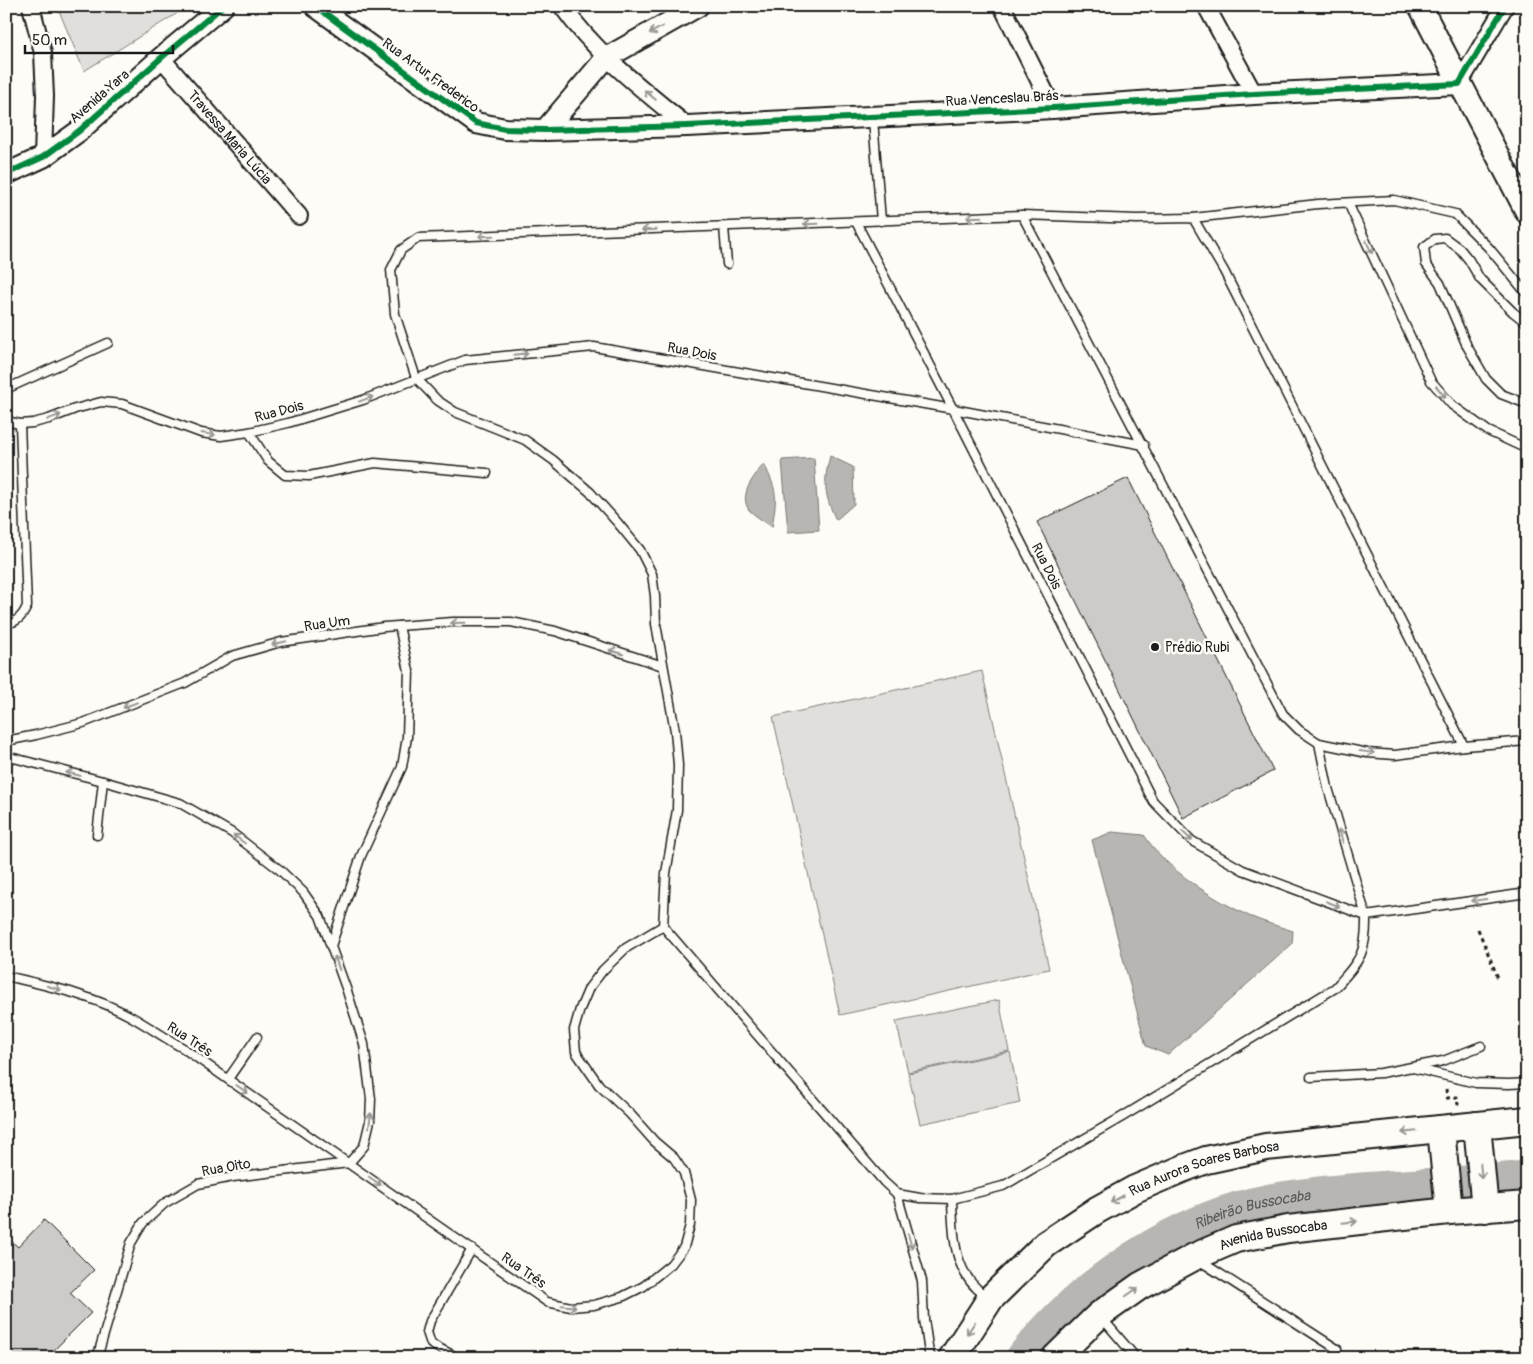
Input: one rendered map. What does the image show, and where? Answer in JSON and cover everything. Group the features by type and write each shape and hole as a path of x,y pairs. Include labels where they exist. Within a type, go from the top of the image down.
{"main road":[{"path":"1420,6 1527,212"},
{"name":"Rua Aurora Soares Barbosa","path":"952,1358 990,1299 1046,1244 1135,1189 1182,1168 1206,1160 1266,1147 1478,1135 1527,1120"},
{"path":"1478,1135 1485,1203"},
{"path":"1441,1136 1449,1206"},
{"name":"Avenida Bussocaba","path":"1055,1358 1099,1315 1140,1286 1194,1257 1236,1239 1288,1229 1449,1206 1485,1203 1527,1205"}],"street":[{"path":"31,6 43,53 45,96 43,157"},
{"name":"Avenida Yara","path":"6,174 43,157 79,131 223,6"},
{"name":"Rua Artur Frederico","path":"315,6 476,123 505,129 545,130"},
{"path":"562,6 579,30 606,58 687,126"},
{"path":"545,130 606,58 698,6"},
{"path":"1002,6 1053,108"},
{"path":"1206,6 1254,94"},
{"path":"1459,84 1505,6"},
{"name":"Travessa Maria Lúcia","path":"161,58 299,216"},
{"name":"Rua Venceslau Brás","path":"545,130 687,126 1053,108 1254,94 1459,84"}],"lane":[{"path":"873,117 881,221"},
{"path":"932,1358 929,1353 924,1319 922,1281 896,1194 663,926 666,874 677,810 678,764 675,731 656,624 652,574 640,550 590,492 525,440 456,412 437,400 416,378 395,314 391,270 400,250 418,238 1022,215 1137,219 1193,218 1318,204 1394,200 1455,214 1489,248 1527,294"},
{"path":"1348,203 1431,380 1452,405 1488,431 1527,449"},
{"path":"1022,215 1144,445 1283,714 1299,730 1319,743 1367,753 1395,755 1464,746 1527,741"},
{"path":"1193,218 1229,280 1464,746"},
{"path":"856,222 953,409 1144,445"},
{"path":"724,227 727,264"},
{"path":"1527,323 1513,312 1480,279 1460,249 1445,238 1435,239 1424,247 1426,264 1440,284 1467,346 1486,379 1501,394 1527,404"},
{"path":"6,390 108,343"},
{"name":"Rua Dois","path":"6,421 20,424 33,423 102,402 122,404 201,433 221,436 249,432 363,400 465,360 594,347 953,409 1153,801 1192,841 1243,870 1366,916"},
{"path":"6,624 12,623 23,616 27,606 20,424"},
{"path":"249,432 268,461 286,475 309,476 374,463 487,473"},
{"name":"Rua Um","path":"6,740 36,736 83,723 185,683 232,656 273,644 399,626 453,622 511,622 555,631 663,666"},
{"path":"331,946 361,856 402,767 407,737 409,671 399,626"},
{"path":"896,1194 920,1198 952,1199 1003,1186 1335,988 1358,962 1366,937 1366,916 1328,788 1319,743"},
{"path":"6,756 180,803 232,833 280,870 303,892 320,916 364,1044 371,1099 370,1120 364,1146 349,1163"},
{"path":"97,835 103,781"},
{"path":"1366,916 1527,892"},
{"name":"Rua Três","path":"6,976 49,986 100,1002 130,1016 183,1048 547,1302 571,1307 594,1305 622,1297 644,1286 671,1264 684,1247 690,1225 691,1200 684,1173 674,1158 599,1085 576,1052 574,1030 589,988 602,970 626,948 663,926"},
{"path":"228,1079 256,1037"},
{"path":"1311,1078 1380,1073 1412,1067 1443,1061 1481,1046"},
{"path":"1412,1067 1476,1084 1527,1083"},
{"name":"Rua Oito","path":"97,1358 131,1243 143,1223 165,1203 198,1184 233,1177 349,1163"},
{"path":"952,1199 953,1227 959,1262 963,1273 977,1290 990,1299"},
{"path":"458,1358 431,1344 427,1332 430,1321 472,1249"},
{"path":"1194,1257 1338,1349"},
{"path":"1099,1315 1132,1353 1134,1358"}],"path":[{"path":"1478,929 1498,978"},
{"path":"1447,1098 1457,1097"}],"shaded area":[{"path":"57,6 189,6 84,71"},
{"path":"830,456 853,467 854,504 836,520 829,503 826,488 826,474"},
{"path":"814,458 819,530 788,532 782,460"},
{"path":"764,464 772,481 775,495 772,527 749,510 745,498 749,485"},
{"path":"982,671 1049,969 840,1015 773,717"},
{"path":"1112,832 1144,835 1165,860 1205,892 1249,916 1293,931 1292,944 1168,1055 1146,1046 1092,840"},
{"path":"999,1000 1009,1051 908,1072 896,1021"},
{"path":"1010,1052 1020,1103 920,1124 908,1073"}],"building":[{"name":"Prédio Rubi","path":"1128,478 1273,771 1183,818 1037,522"},
{"path":"44,1220 94,1270 70,1293 91,1313 46,1358 6,1358 6,1236 18,1247"}],"waterway":[{"name":"Ribeirão Bussocaba","path":"1023,1358 1046,1331 1102,1280 1134,1258 1201,1222 1271,1201 1303,1196 1334,1192 1527,1178"}],"cycle path":[{"path":"6,174 43,157 79,131 223,6"},
{"path":"315,6 476,123 505,129 545,130 687,126 1053,108 1254,94 1459,84 1505,6"}],"place":[{"name":"Prédio Rubi","path":"1155,647"}]}
